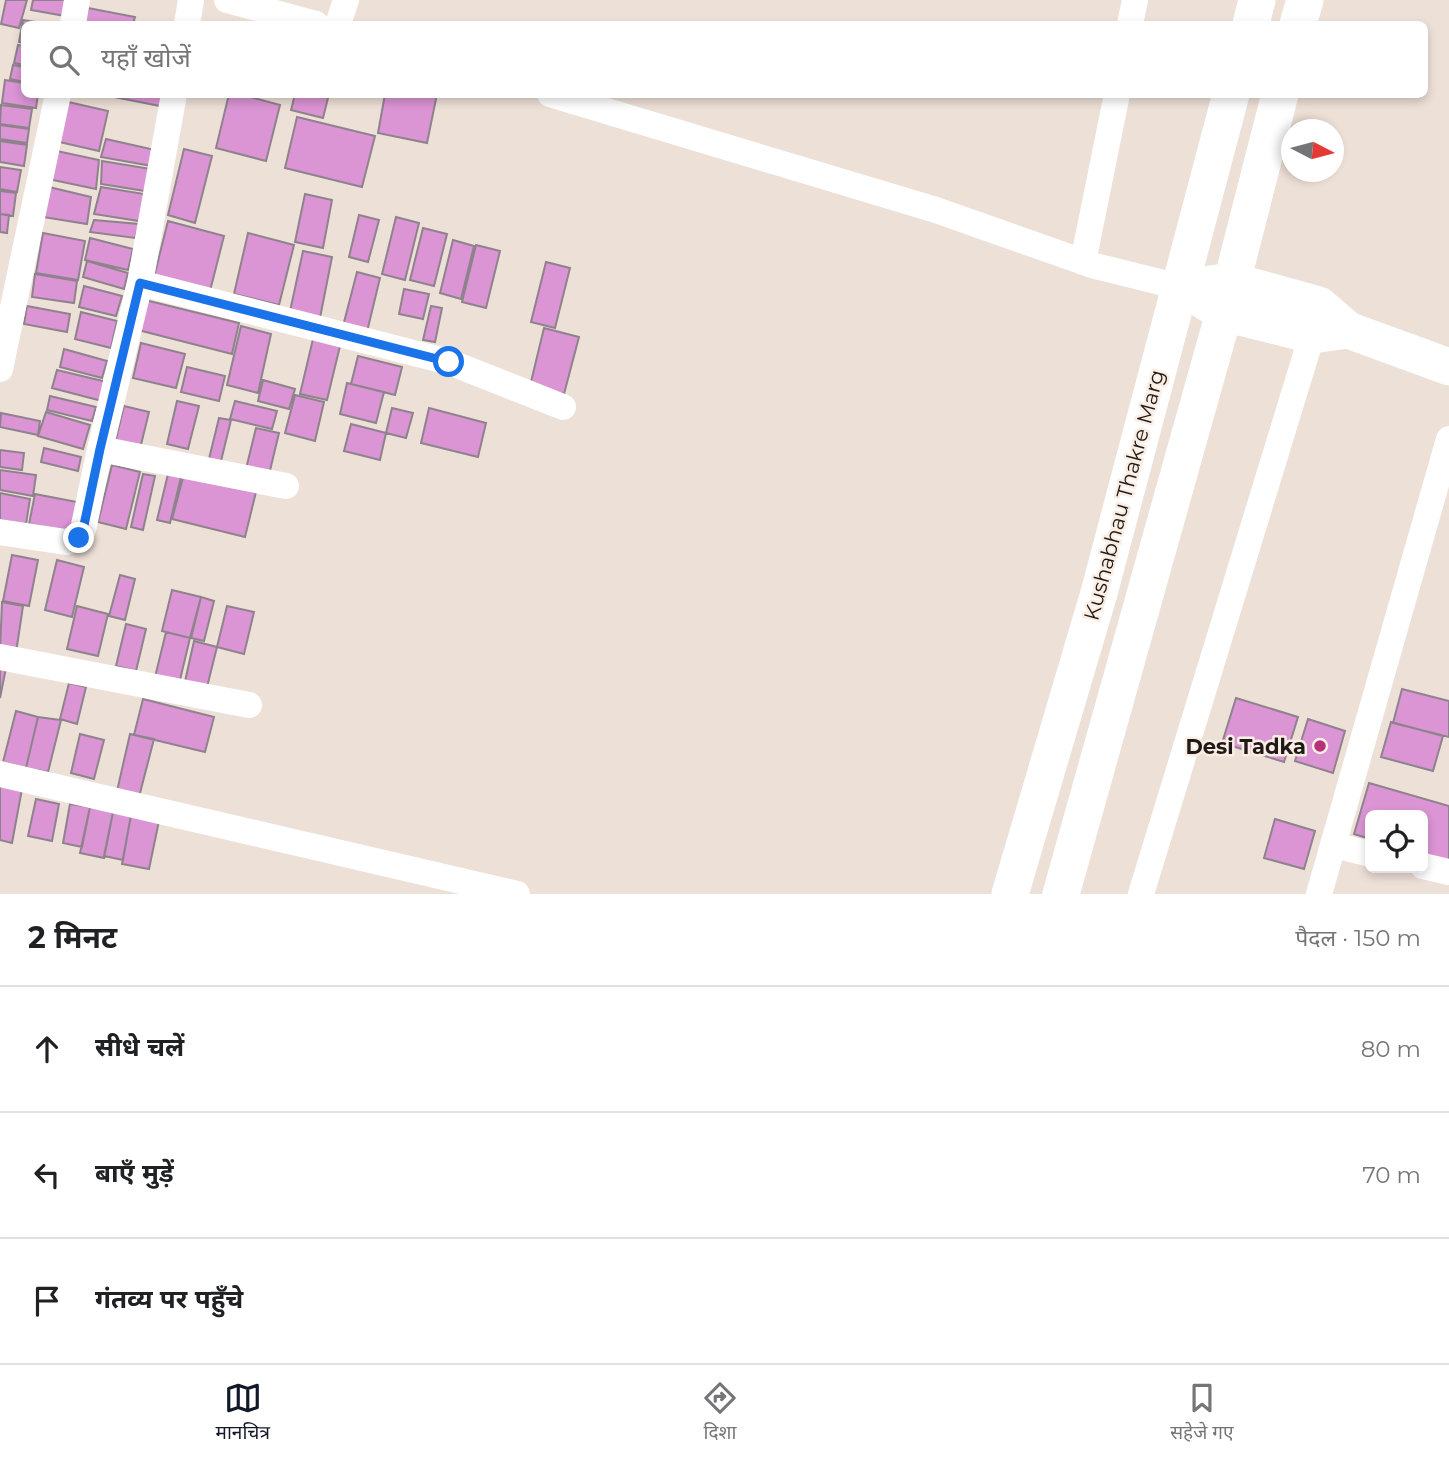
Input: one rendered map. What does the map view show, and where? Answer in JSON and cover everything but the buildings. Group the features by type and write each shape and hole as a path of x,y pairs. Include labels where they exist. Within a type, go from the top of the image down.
{"main road":[{"path":"1252,21 1257,0"},
{"path":"1299,21 1305,0"},
{"name":"Kushabhau Thakre Marg","path":"1010,894 1099,593 1230,98"},
{"path":"1061,894 1228,297 1279,98"},
{"path":"1180,288 1228,297 1319,305 1348,330 1449,367"},
{"path":"1228,297 1312,335 1348,330"}],"street":[{"path":"74,21 77,0"},
{"path":"188,21 191,0"},
{"path":"227,0 305,21"},
{"path":"339,21 345,0"},
{"path":"1131,21 1135,0"},
{"path":"0,369 57,98"},
{"path":"0,532 66,542 79,538 83,530 140,283 173,98"},
{"path":"563,98 936,210 1083,262 1180,288"},
{"path":"1083,262 1116,98"},
{"path":"140,283 449,362 564,407"},
{"path":"1141,894 1312,335"},
{"path":"1319,894 1438,520 1449,439"},
{"path":"100,449 286,486"},
{"path":"0,657 249,705"},
{"path":"0,774 517,894"},
{"path":"1334,845 1365,852"},
{"path":"1428,867 1449,872"}],"place":[{"name":"Desi Tadka","path":"1320,746"}],"route":[{"path":"79,538 140,283 449,362"}]}
